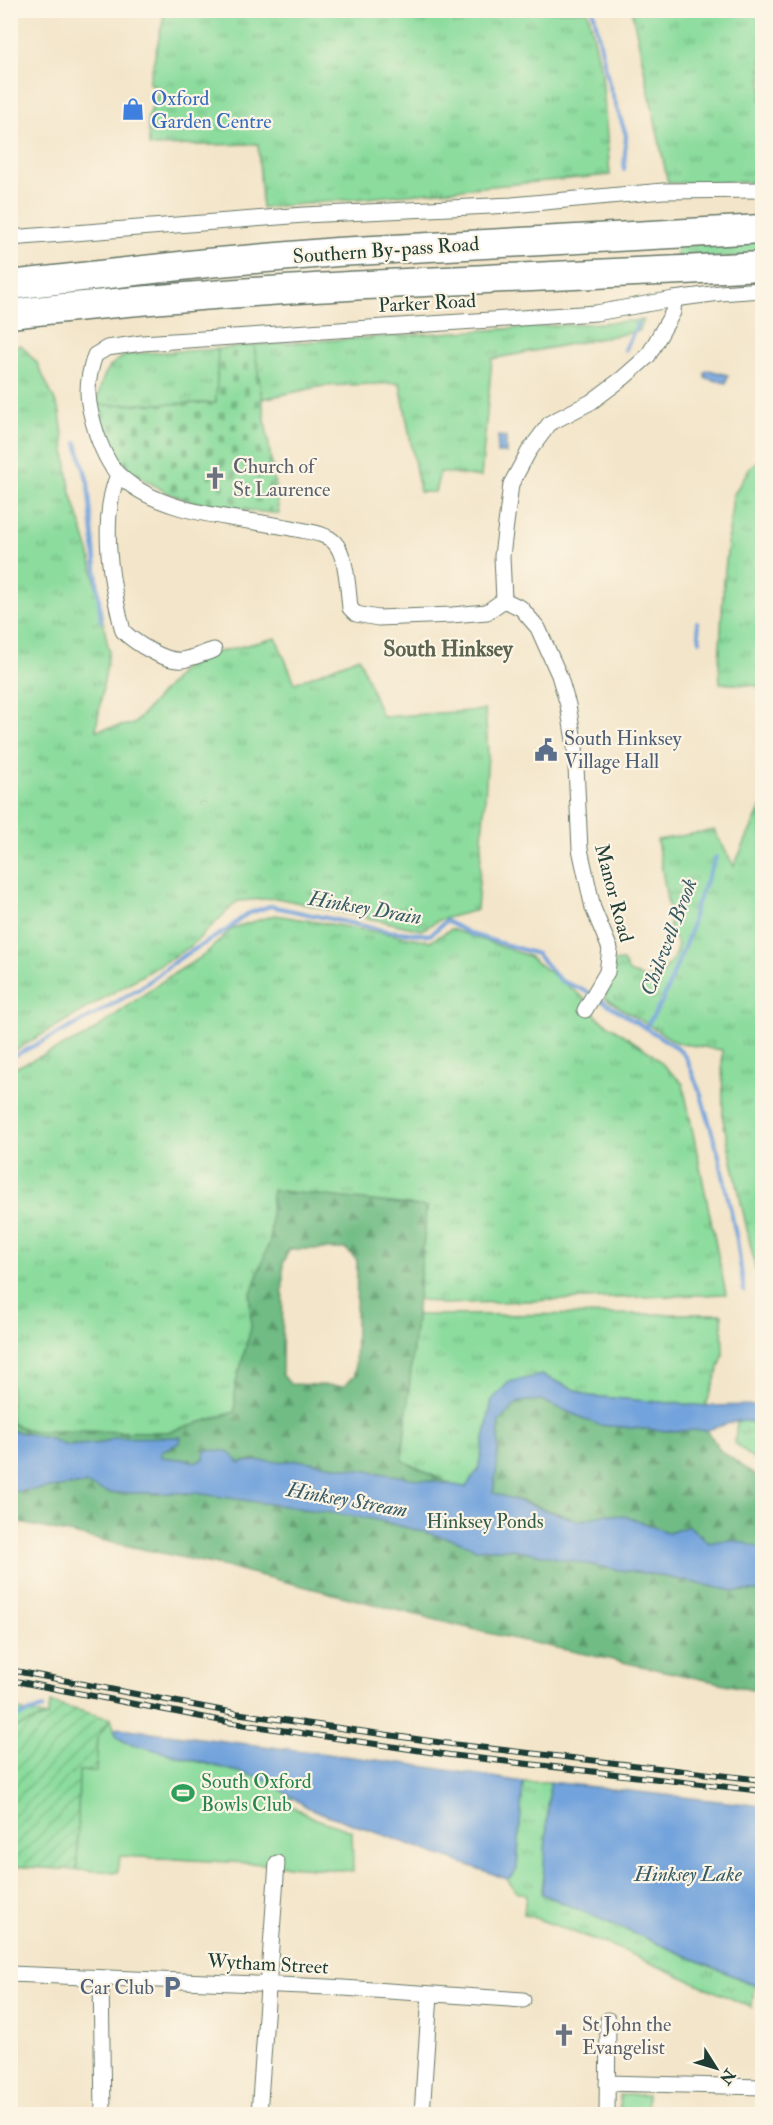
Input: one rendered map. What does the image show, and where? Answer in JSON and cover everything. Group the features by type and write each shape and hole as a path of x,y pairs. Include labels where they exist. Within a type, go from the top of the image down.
{"highway":[{"name":"Southern By-pass Road","path":"10,285 207,262 337,252 762,229"},
{"name":"Southern By-pass Road","path":"10,314 86,305 217,295 762,266"}],"street":[{"path":"10,238 304,215 512,205 663,191 762,190"},
{"name":"Parker Road","path":"118,475 102,450 90,412 87,385 95,355 107,348 142,343 596,314 674,299 762,290"},
{"path":"214,650 181,660 154,653 123,631 112,576 107,518 111,491 118,475 146,494 180,507 226,519 282,526 327,536 337,544 345,568 350,608 356,614 378,618 488,612 504,600 502,556 511,484 529,451 550,423 591,402 648,356 673,312 674,299"},
{"name":"Manor Road","path":"504,600 521,608 538,628 559,675 568,705 575,746 580,849 593,908 610,949 607,972 591,1001"},
{"path":"260,2115 277,1863"},
{"name":"Wytham Street","path":"10,1974 268,1984 524,2000"},
{"path":"101,1978 103,2115"},
{"path":"422,2115 430,1995"},
{"path":"607,2115 608,2020"},
{"path":"607,2083 762,2086"}],"green space":[{"path":"165,11 588,11 602,74 610,175 262,208 258,144 149,146 148,118 160,88 149,83"},
{"path":"632,11 762,11 762,182 668,183"},
{"path":"762,239 762,255 677,260 676,243"},
{"path":"644,320 639,331 492,359 481,477 440,472 435,492 420,492 400,383 323,386 262,399 254,345"},
{"path":"21,345 37,363 60,412 70,489 90,555 109,651 96,730 134,724 193,658 276,638 295,683 359,657 382,717 485,710 488,754 477,910 439,920 422,930 277,898 238,901 190,947 11,1053 10,347"},
{"path":"254,345 279,514 211,506 184,499 166,492 126,469 108,449 96,405 216,403 218,349"},
{"path":"218,349 217,403 96,405 105,374 120,358 129,354"},
{"path":"762,458 762,739 760,686 720,683 719,663 724,580 733,496 750,467"},
{"path":"762,805 762,1289 760,1289 723,1120 722,1050 677,1043 605,998 609,962 623,961 629,972 646,979 662,974 674,957 678,945 669,929 670,917 657,840 714,830 734,866"},
{"path":"275,915 431,941 451,929 528,956 584,998 598,1018 651,1053 683,1084 726,1294 442,1304 418,1299 427,1207 274,1242 250,1296 251,1328 235,1387 235,1412 168,1432 31,1431 11,1423 10,1070 86,1036 167,978 203,956 233,928"},
{"path":"272,1190 427,1207 402,1460 452,1485 297,1460 284,1463 252,1460 240,1463 204,1459 195,1463 188,1460 161,1458 161,1451 180,1443 114,1438 104,1443 67,1446 51,1439 11,1432 10,1423 31,1431 168,1432 235,1412 235,1387 251,1328 250,1296 270,1240","holes":["290,1249 346,1249 357,1260 355,1375 344,1386 290,1384 282,1374 283,1262"]},
{"path":"722,1314 723,1356 706,1406 589,1396 542,1375 492,1400 478,1470 762,1549 762,1591 513,1549 86,1484 11,1492 11,1432 449,1484 402,1461 416,1315"},
{"path":"541,1400 599,1425 668,1431 707,1430 720,1450 762,1480 762,1549 753,1546 709,1543 689,1526 669,1533 628,1517 607,1514 579,1521 523,1501 493,1494 499,1421 519,1402"},
{"path":"737,1421 762,1422 762,1467 735,1443"},
{"path":"86,1484 109,1493 196,1493 373,1519 459,1541 476,1549 513,1549 733,1591 762,1591 762,1692 492,1634 231,1568 11,1521 10,1492"},
{"path":"51,1703 111,1719 98,1736 96,1772 79,1771 77,1870 11,1866 10,1729 47,1717"},
{"path":"11,1708 47,1717 11,1729"},
{"name":"South Oxford Bowls Club","path":"111,1719 117,1737 175,1756 265,1779 292,1797 290,1805 313,1818 352,1831 353,1871 287,1866 277,1863 120,1856 118,1872 77,1870 79,1771 96,1771 98,1736"},
{"path":"523,1782 550,1782 542,1894 754,1985 752,2008 617,1948 524,1914 526,1894 516,1892 507,1879 517,1868"},
{"path":"620,2095 647,2095 647,2114 619,2114"}],"water":[{"path":"709,370 728,375 726,383 705,378 705,372"},
{"path":"498,436 506,437 506,453 497,453"},
{"name":"Hinksey Ponds","path":"542,1375 589,1396 706,1406 762,1405 762,1422 737,1421 707,1430 668,1431 599,1425 541,1400 519,1402 499,1421 493,1493 579,1521 606,1514 628,1517 669,1533 689,1526 709,1543 729,1540 755,1546 762,1549 762,1591 734,1591 513,1549 476,1549 459,1541 373,1519 196,1493 109,1493 86,1484 11,1492 11,1432 14,1431 51,1439 67,1446 104,1443 113,1438 181,1437 180,1443 161,1451 161,1457 195,1463 204,1459 205,1450 227,1451 240,1463 297,1460 466,1487 478,1470 492,1400 509,1382"},
{"path":"119,1728 408,1764 523,1782 517,1868 507,1879 319,1812 307,1807 265,1779 125,1742 117,1737 114,1730"},
{"name":"Hinksey Lake","path":"550,1782 762,1806 762,1988 542,1894"}],"waterway":[{"name":"Chilswell Brook","path":"593,10 609,84 626,135 624,170"},
{"name":"Chilswell Brook","path":"625,350 638,323"},
{"path":"77,443 88,483 101,621"},
{"name":"Chilswell Brook","path":"697,622 700,641"},
{"name":"Chilswell Brook","path":"646,1027 663,1000 690,932 695,908 716,857"},
{"name":"Hinksey Drain","path":"10,1058 89,1018 140,988 177,960 225,931 247,914 270,906 388,931 430,935 446,921 471,934 537,954 560,980 590,993"},
{"name":"Hinksey Drain","path":"596,997 668,1042 682,1052 687,1060 701,1095 719,1156 737,1240 744,1291"},
{"path":"10,1719 43,1708"}],"railway":[{"path":"10,1670 235,1713 451,1744 762,1780"},
{"path":"10,1680 233,1723 450,1755 762,1791"}],"place":[{"name":"Oxford Garden Centre","path":"133,109"},
{"name":"Church of St Laurence","path":"215,478"},
{"name":"South Hinksey Village Hall","path":"546,750"},
{"name":"South Oxford Bowls Club","path":"183,1793"},
{"name":"Car Club","path":"172,1987"},
{"name":"St John the Evangelist","path":"564,2035"}],"district":[{"name":"South Hinksey","path":"448,649"}],"water label":[{"name":"Hinksey Stream","path":"347,1500"}]}
